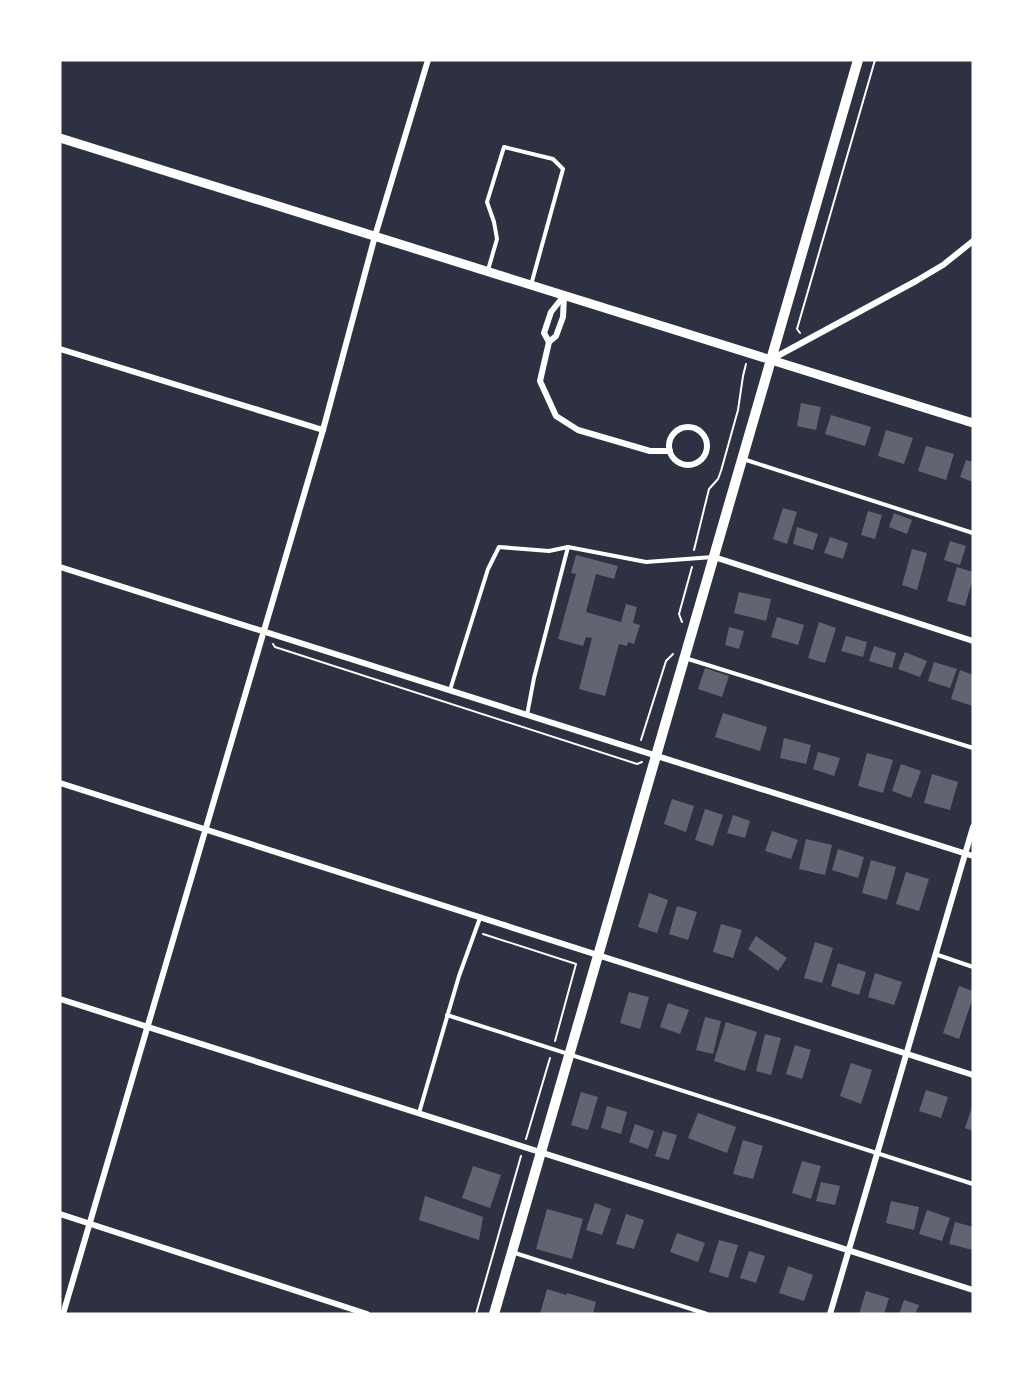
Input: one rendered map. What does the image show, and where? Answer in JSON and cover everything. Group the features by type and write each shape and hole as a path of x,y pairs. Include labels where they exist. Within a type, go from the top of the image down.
{"main road":[{"path":"494,1314 858,60"}],"street":[{"path":"63,1314 264,631 375,236 428,60"},
{"path":"60,138 973,423"},
{"path":"771,359 916,281 943,265 973,241"},
{"path":"549,342 544,333 551,312 564,296"},
{"path":"564,296 563,317 556,336 549,342 540,381 556,416 578,430 650,451 670,451"},
{"path":"60,349 322,430"},
{"path":"690,426 698,429 707,441 704,457 695,463 685,465 680,463 670,451 670,437 681,428 690,426"},
{"path":"714,557 973,641"},
{"path":"60,567 973,856"},
{"path":"60,783 973,1075"},
{"path":"830,1314 973,827"},
{"path":"60,999 973,1290"},
{"path":"60,1214 367,1314"}],"lane":[{"path":"487,273 497,239 487,202 504,147 553,159 563,169 531,286"},
{"path":"743,459 973,533"},
{"path":"450,691 488,569 499,547 549,550 568,547 646,562 714,557"},
{"path":"527,715 534,678 568,547"},
{"path":"684,658 973,748"},
{"path":"419,1113 447,1015 480,918"},
{"path":"935,954 973,967"},
{"path":"447,1015 973,1184"},
{"path":"511,1251 707,1314"}],"path":[{"path":"804,341 797,329 875,60"},
{"path":"264,631 275,647 637,764 656,756"},
{"path":"475,931 576,964"}],"building":[{"path":"801,403 821,407 816,430 797,426"},
{"path":"831,415 871,427 865,446 825,434"},
{"path":"886,430 913,438 904,464 878,456"},
{"path":"926,446 954,454 946,480 918,471"},
{"path":"966,460 973,462 973,482 960,477"},
{"path":"783,508 797,512 787,544 773,539"},
{"path":"868,511 882,515 875,539 861,535"},
{"path":"894,513 912,520 907,534 889,527"},
{"path":"797,527 818,534 813,550 793,544"},
{"path":"830,537 848,543 843,559 824,553"},
{"path":"950,541 966,546 960,565 944,560"},
{"path":"912,549 927,553 917,590 902,585"},
{"path":"576,555 618,566 614,579 596,574 586,612 621,622 626,604 637,607 633,623 640,625 634,644 628,642 627,646 619,644 605,696 579,689 592,638 586,637 583,646 558,639 576,574 571,573"},
{"path":"957,567 973,572 965,606 947,601"},
{"path":"739,592 771,599 766,621 734,613"},
{"path":"777,617 804,625 798,645 771,637"},
{"path":"819,622 836,628 825,663 808,658"},
{"path":"729,627 744,631 739,649 725,645"},
{"path":"846,636 867,642 863,657 841,651"},
{"path":"874,646 896,653 892,668 869,661"},
{"path":"905,652 927,661 920,677 898,669"},
{"path":"934,662 957,669 950,688 928,681"},
{"path":"705,668 729,676 722,697 698,689"},
{"path":"960,670 973,675 973,706 951,699"},
{"path":"723,713 767,727 760,751 715,737"},
{"path":"784,738 811,745 806,764 780,758"},
{"path":"818,752 840,758 834,776 813,769"},
{"path":"867,753 893,760 883,793 858,786"},
{"path":"901,764 921,771 911,798 892,791"},
{"path":"932,774 958,782 950,810 924,803"},
{"path":"672,799 694,806 686,832 664,824"},
{"path":"705,809 723,815 713,846 695,840"},
{"path":"733,815 750,821 745,838 727,833"},
{"path":"772,831 798,840 791,859 765,851"},
{"path":"806,839 832,845 825,875 799,869"},
{"path":"838,849 864,857 858,878 832,870"},
{"path":"871,860 896,867 887,900 862,893"},
{"path":"906,872 929,879 919,911 896,904"},
{"path":"649,893 668,900 657,933 638,927"},
{"path":"677,906 697,912 688,940 669,934"},
{"path":"721,924 742,930 733,958 713,952"},
{"path":"756,936 787,958 778,971 748,949"},
{"path":"815,942 833,948 822,983 804,978"},
{"path":"838,963 866,972 859,995 831,986"},
{"path":"875,973 902,982 894,1005 868,997"},
{"path":"959,986 973,991 973,997 959,1039 943,1033"},
{"path":"629,992 649,997 640,1029 620,1023"},
{"path":"668,1003 689,1010 680,1034 660,1027"},
{"path":"705,1017 721,1021 713,1054 696,1050"},
{"path":"726,1022 757,1032 745,1071 714,1061"},
{"path":"765,1034 781,1038 771,1075 756,1071"},
{"path":"795,1045 811,1050 802,1079 786,1074"},
{"path":"851,1063 872,1070 861,1104 840,1096"},
{"path":"926,1090 948,1097 941,1118 919,1111"},
{"path":"581,1092 598,1097 588,1130 571,1125"},
{"path":"973,1104 973,1131 965,1128"},
{"path":"607,1106 627,1112 621,1134 601,1128"},
{"path":"698,1113 736,1127 727,1153 688,1138"},
{"path":"635,1124 654,1131 648,1149 629,1142"},
{"path":"663,1131 677,1135 669,1160 655,1156"},
{"path":"743,1140 763,1146 753,1179 733,1174"},
{"path":"802,1161 821,1166 811,1199 792,1193"},
{"path":"473,1166 501,1175 490,1208 462,1198"},
{"path":"821,1182 840,1186 835,1205 816,1201"},
{"path":"425,1196 483,1217 479,1240 419,1220"},
{"path":"891,1201 919,1207 914,1230 886,1223"},
{"path":"595,1203 611,1209 602,1235 586,1230"},
{"path":"547,1209 583,1219 572,1259 536,1249"},
{"path":"927,1210 950,1218 942,1241 919,1234"},
{"path":"626,1214 644,1220 634,1249 616,1244"},
{"path":"955,1222 973,1227 973,1250 949,1244"},
{"path":"677,1233 705,1243 698,1262 670,1252"},
{"path":"719,1240 738,1245 728,1278 709,1272"},
{"path":"749,1251 765,1256 756,1283 740,1278"},
{"path":"788,1266 813,1275 804,1301 779,1293"},
{"path":"547,1289 596,1302 593,1314 540,1314"},
{"path":"866,1291 889,1298 884,1314 859,1314"},
{"path":"904,1300 919,1305 915,1314 899,1314"}]}
